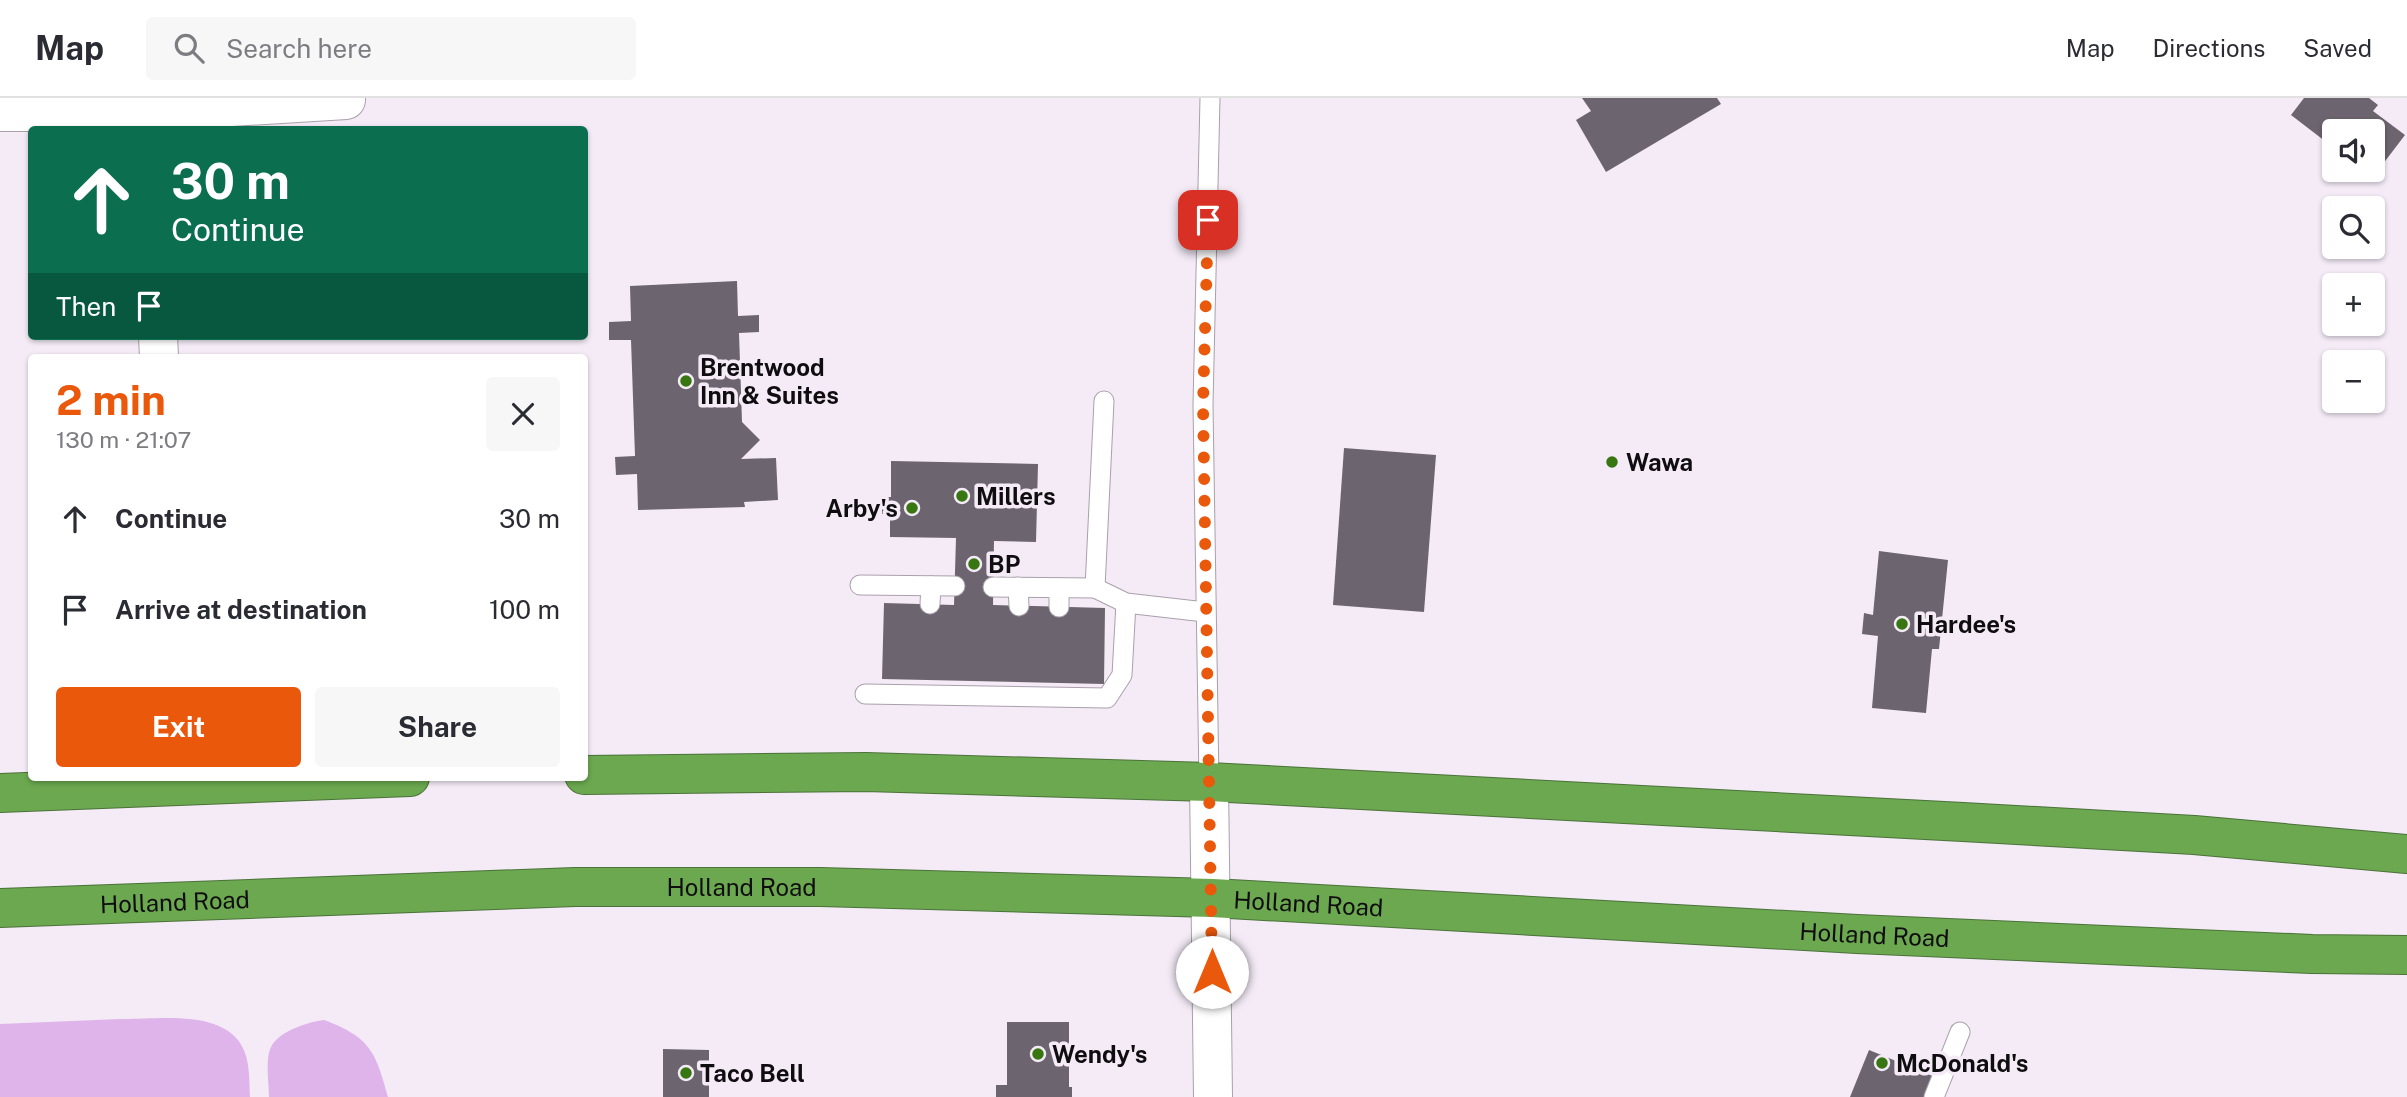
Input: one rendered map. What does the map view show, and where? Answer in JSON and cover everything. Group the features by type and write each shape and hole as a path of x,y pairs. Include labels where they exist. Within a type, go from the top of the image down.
{"highway":[{"path":"588,775 866,772 1209,782 2194,835 2407,854"},
{"path":"0,793 171,781"},
{"name":"Holland Road","path":"0,908 575,887 820,887 1212,898 1857,934 2406,956"}],"street":[{"path":"0,112 152,121 346,100"},
{"path":"1209,782 1213,1097"}],"lane":[{"path":"1209,782 1203,405 1210,98"},
{"path":"1095,588 1104,401"},
{"path":"860,585 930,595 955,586"},
{"path":"993,587 1018,596 1059,597 1095,588 1126,603 1205,612"},
{"path":"866,694 927,687 1057,691 1107,698 1122,675 1126,603"},
{"path":"1934,1097 1960,1032"}],"shaded area":[{"path":"190,1019 224,1028 237,1038 245,1053 249,1069 250,1097 0,1097 0,1024"},
{"path":"324,1020 352,1033 369,1048 375,1057 388,1097 269,1097 268,1058 275,1041 294,1028"}],"building":[{"path":"1582,98 1717,98 1721,104 1606,172 1576,120 1591,111"},
{"path":"2304,98 2369,98 2378,105 2373,111 2384,119 2322,119 2322,139 2291,115"},
{"path":"2385,120 2405,135 2385,161"},
{"name":"Brentwood Inn & Suites","path":"737,281 738,316 759,315 759,332 739,333 742,422 760,440 741,459 776,458 778,500 744,502 745,507 638,510 637,474 616,475 615,457 635,456 631,340 609,340 609,322 631,321 630,286"},
{"path":"1344,448 1436,455 1424,612 1333,605"},
{"name":"BP","path":"891,461 1038,464 1036,542 994,541 993,605 1105,608 1104,684 882,679 884,603 954,605 956,538 890,537 890,514 882,514 882,497 891,497"},
{"name":"Hardee's","path":"1879,551 1948,560 1939,649 1932,649 1926,713 1872,708 1878,636 1862,634 1864,613 1873,615"},
{"name":"Wendy's","path":"1007,1022 1069,1022 1069,1087 1072,1087 1072,1097 996,1097 996,1085 1007,1085"},
{"name":"Taco Bell","path":"663,1049 709,1050 709,1097 663,1097"},
{"name":"McDonald's","path":"1869,1050 1933,1076 1924,1097 1850,1097"}],"place":[{"name":"Brentwood Inn & Suites","path":"686,381"},
{"name":"Wawa","path":"1612,462"},
{"name":"Millers","path":"962,496"},
{"name":"Arby's","path":"912,508"},
{"name":"BP","path":"974,564"},
{"name":"Hardee's","path":"1902,624"},
{"name":"Wendy's","path":"1038,1054"},
{"name":"McDonald's","path":"1882,1063"},
{"name":"Taco Bell","path":"686,1073"}],"route":[{"path":"1208,220 1203,405 1212,972"}]}
